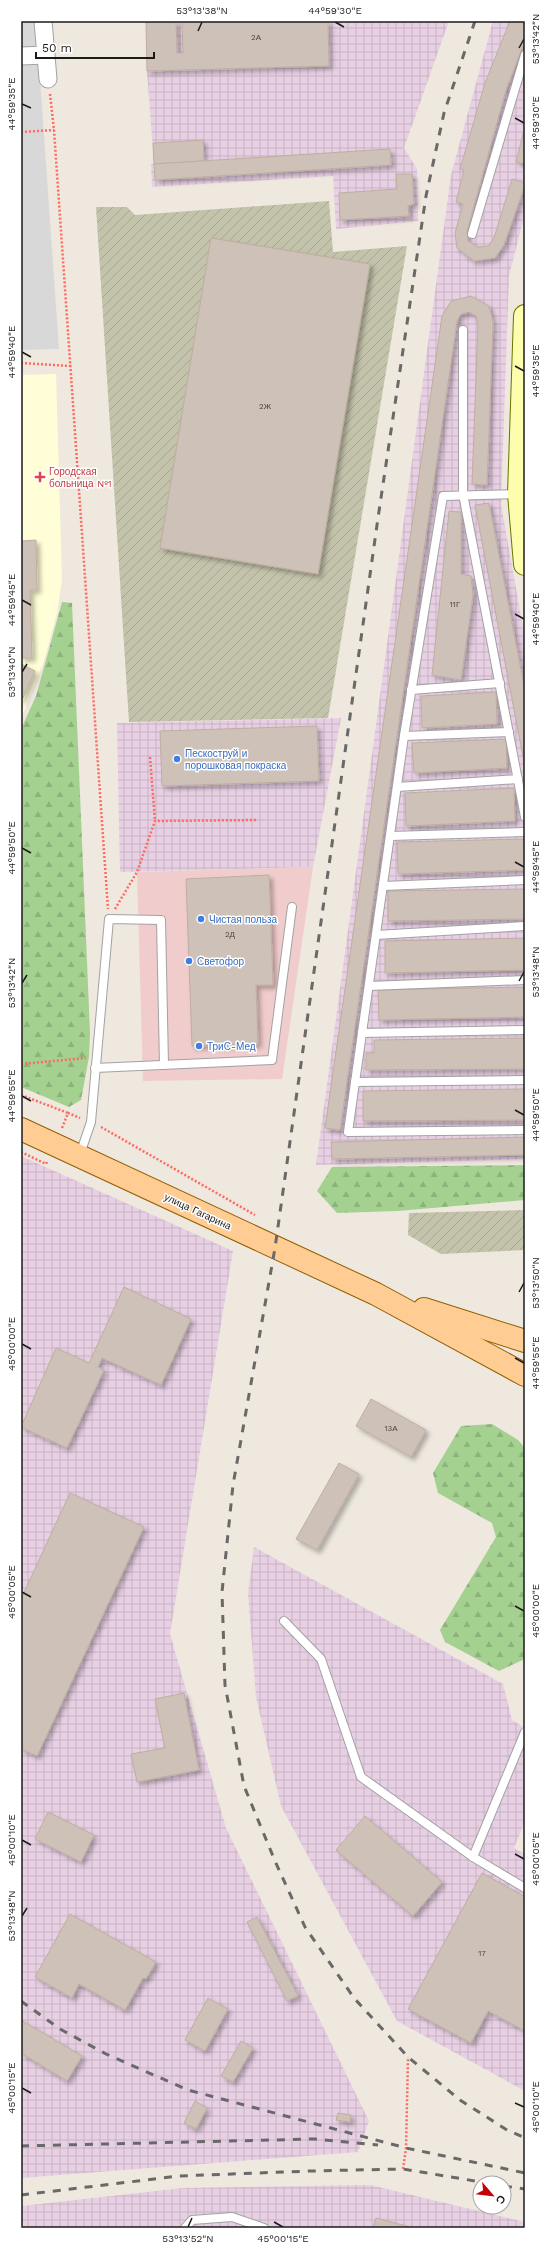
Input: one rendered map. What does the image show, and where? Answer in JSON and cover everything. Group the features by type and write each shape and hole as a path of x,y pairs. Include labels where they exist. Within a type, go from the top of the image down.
{"main road":[{"path":"525,316 519,494 525,563"},
{"name":"улица Гагарина","path":"21,1129 80,1155 376,1294"},
{"path":"376,1294 525,1341"},
{"path":"376,1294 525,1375"}],"street":[{"path":"44,21 48,80"},
{"path":"21,56 46,54"}],"lane":[{"path":"472,234 525,55"},
{"path":"462,330 463,494 525,817"},
{"path":"519,494 463,494 443,496 404,736 348,1132 525,1130"},
{"path":"411,690 500,683"},
{"path":"404,736 509,732"},
{"path":"397,787 518,779"},
{"path":"390,836 525,832"},
{"path":"383,886 525,880"},
{"path":"96,1068 272,1060 292,907"},
{"path":"80,1155 91,1122 109,920 162,920 164,1065"},
{"path":"376,935 525,926"},
{"path":"369,986 525,980"},
{"path":"362,1033 525,1030"},
{"path":"356,1082 525,1080"},
{"path":"284,1621 321,1658 361,1777 473,1856 525,1888"},
{"path":"473,1856 525,1732"},
{"path":"184,2228 192,2220 232,2217 264,2228"}],"path":[{"path":"48,80 54,130 109,920"},
{"path":"21,132 54,130"},
{"path":"21,363 71,366"},
{"path":"109,920 137,872 155,821 150,757"},
{"path":"155,821 258,820"},
{"path":"21,1064 97,1057"},
{"path":"21,1095 68,1113"},
{"path":"403,2169 406,2148 408,2057"}],"shaded area":[{"path":"21,21 36,21 59,349 21,350"},
{"path":"146,21 449,21 404,148 417,169 418,221 336,229 333,176 152,187 151,164 154,164 147,71"},
{"path":"493,21 525,21 525,213 509,276 501,504 525,639 525,1159 316,1165 451,175"},
{"path":"329,201 333,252 407,246 328,718 129,722 96,207 127,207 135,215"},
{"name":"Городская больница №1","path":"56,374 62,580 57,613 44,661 21,719 21,375"},
{"path":"341,718 313,867 120,872 117,723"},
{"path":"313,867 282,1079 143,1081 137,872"},
{"path":"21,1156 233,1251 170,1634 226,1828 369,2121 358,2152 21,2178"},
{"path":"525,1210 525,1250 441,1254 408,1235 409,1213"},
{"path":"254,1547 503,1684 512,1720 525,1728 525,1822 514,1848 525,1854 525,2091 397,2021 281,1806 256,1697 248,1593"},
{"path":"370,2185 472,2209 472,2215 496,2215 525,2222 525,2228 21,2228 21,2206 183,2188"}],"green space":[{"path":"62,602 72,603 90,1033 89,1057 81,1100 69,1107 21,1087 21,729 36,696"},
{"path":"525,1165 525,1200 398,1211 337,1213 317,1191 332,1167"},
{"path":"492,1424 518,1440 525,1448 525,1659 499,1671 445,1642 440,1630 496,1537 492,1523 438,1493 433,1473 461,1426"}],"building":[{"path":"146,21 176,21 177,53 183,53 182,21 328,21 329,66 147,71"},
{"path":"510,21 525,21 525,40 506,90 467,231 468,241 478,247 488,246 494,238 512,179 525,183 525,185 504,245 495,258 474,261 457,248 455,233 463,204 456,202 464,170 460,169 485,83"},
{"path":"525,126 525,164 516,162"},
{"path":"203,140 204,161 154,164 153,143"},
{"path":"390,149 391,165 155,180 154,164"},
{"path":"396,174 412,174 414,204 408,206 409,216 340,220 339,193 397,189"},
{"path":"211,238 370,264 318,574 160,548"},
{"path":"471,296 489,306 493,322 487,485 472,484 478,324 476,316 469,312 461,314 457,321 340,1130 325,1128 442,316 451,301"},
{"path":"489,503 525,691 525,767 475,505"},
{"path":"449,511 461,512 461,574 471,576 473,595 461,680 432,675"},
{"path":"36,540 37,590 30,590 32,658 21,658 21,541"},
{"path":"21,664 35,671 21,702"},
{"path":"496,692 497,724 422,728 421,696"},
{"path":"317,726 319,781 162,786 160,731"},
{"path":"506,739 507,768 414,773 412,743"},
{"path":"514,788 515,821 406,826 405,793"},
{"path":"524,839 525,870 398,874 397,842"},
{"path":"269,875 273,985 256,985 258,1044 192,1046 186,879"},
{"path":"525,889 525,919 388,921 388,891"},
{"path":"525,938 525,970 385,973 385,941"},
{"path":"525,987 525,1017 379,1020 378,990"},
{"path":"525,1038 525,1069 366,1070 366,1053 374,1053 374,1040"},
{"path":"525,1089 525,1120 363,1121 363,1091"},
{"path":"525,1137 525,1155 332,1159 331,1142"},
{"path":"124,1287 191,1319 161,1385 102,1358 98,1367 104,1370 67,1448 21,1427 56,1348 89,1363"},
{"path":"371,1399 426,1430 411,1457 356,1426"},
{"path":"339,1463 359,1474 317,1550 296,1539"},
{"path":"70,1493 144,1527 37,1756 21,1749 21,1599"},
{"path":"184,1693 199,1770 137,1782 131,1754 165,1748 155,1699"},
{"path":"48,1812 94,1835 81,1862 35,1839"},
{"path":"365,1816 442,1882 413,1916 336,1850"},
{"path":"482,1873 525,1897 525,2031 488,2011 471,2043 408,2009"},
{"path":"70,1914 156,1962 146,1979 143,1978 125,2010 79,1984 72,1998 35,1977"},
{"path":"257,1917 298,1996 287,2001 247,1922"},
{"path":"208,1998 228,2009 205,2051 185,2040"},
{"path":"21,2020 82,2056 67,2081 21,2053"},
{"path":"241,2041 253,2048 233,2082 221,2076"},
{"path":"195,2101 207,2108 196,2129 184,2123"},
{"path":"338,2113 351,2115 350,2122 336,2120"},
{"path":"376,2218 414,2228 373,2228"}],"railway":[{"path":"475,21 444,113 426,196 378,518 275,1248 233,1485 222,1592 225,1685 244,1786 275,1861 305,1927 354,1998 408,2057 460,2100 507,2130 525,2138"},
{"path":"21,2001 60,2029 106,2054 188,2090 406,2148 525,2173"},
{"path":"21,2146 314,2139 378,2145"},
{"path":"21,2195 179,2176 310,2171 403,2169 472,2180"},
{"path":"512,2187 525,2189"}],"place":[{"name":"Городская больница №1","path":"40,477"},
{"name":"Пескоструй и порошковая покраска","path":"177,759"},
{"name":"Чистая польза","path":"201,919"},
{"name":"Светофор","path":"189,961"},
{"name":"ТриС-Мед","path":"199,1046"}]}
